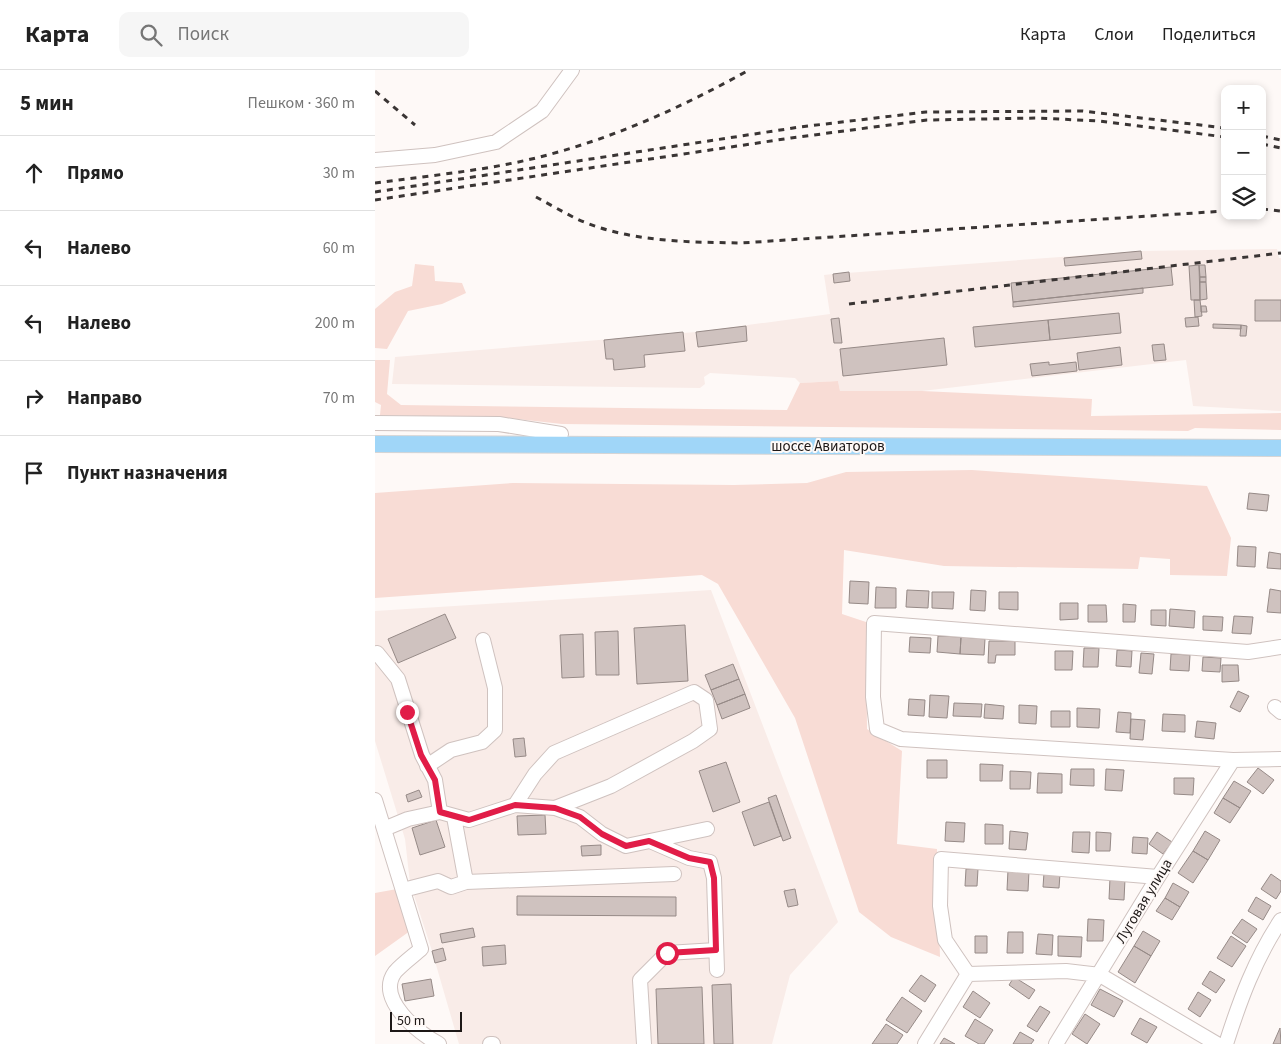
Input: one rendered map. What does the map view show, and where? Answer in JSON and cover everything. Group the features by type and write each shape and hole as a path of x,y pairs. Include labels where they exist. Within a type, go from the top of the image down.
{"main road":[{"name":"шоссе Авиаторов","path":"375,434 1281,438"},
{"name":"шоссе Авиаторов","path":"375,444 1281,448"}],"street":[{"path":"375,160 435,155 496,142 542,111 572,70"},
{"path":"375,423 499,424 561,434"},
{"path":"1281,647 1278,649 1248,652 874,623 873,697 877,730 901,739 1233,760 1281,759"},
{"path":"427,766 451,750 482,742 495,730 495,688 483,640"},
{"path":"377,653 398,679 413,729 427,766 435,780 440,812"},
{"path":"515,805 535,774 554,752 694,692 706,700 710,729 693,741 611,786 555,808"},
{"name":"Луговая улица","path":"1056,1044 1100,975 1158,877 1233,760"},
{"path":"375,800 421,949 394,974 391,988 393,1000 405,1018 439,1044"},
{"path":"384,829 408,819 440,812 454,818 469,820 515,805 555,808 580,817 602,834 626,846 707,829"},
{"path":"454,818 466,882"},
{"path":"649,841 689,858 710,862 714,878 717,970"},
{"path":"968,974 945,940 940,906 941,859 1158,877"},
{"path":"403,890 439,881 451,887 466,882 674,874"},
{"path":"1226,1044 1244,989 1263,948 1281,920"},
{"path":"644,1044 640,980 667,953 716,950"},
{"path":"968,974 1066,971 1100,975 1217,1044"},
{"path":"925,1044 968,974"}],"shaded area":[{"path":"1277,249 1279,258 1281,258 1281,411 1193,406 1186,360 922,391 840,391 838,381 800,383 795,378 710,373 704,377 705,384 700,388 392,384 395,357 696,332 830,314 824,275 1141,251"},
{"path":"415,264 434,266 435,281 462,283 466,293 442,304 408,311 387,349 375,348 375,309 395,292 412,286"},
{"path":"375,360 390,360 387,394 401,405 787,410 800,383 838,381 840,391 922,391 1092,399 1091,416 1281,413 1281,430 1195,428 1188,431 562,424 508,418 380,415 381,405 375,402"},
{"path":"972,470 1207,486 1231,538 1227,576 1170,575 1170,559 1140,557 1138,569 944,566 844,550 842,614 866,622 867,729 902,751 897,844 937,849 940,957 891,937 859,912 795,718 718,584 702,575 375,598 375,493 513,483 734,485 807,483 846,472"},
{"path":"711,590 838,922 790,975 772,1044 459,1044 410,883 405,839 375,741 375,611"},
{"path":"397,889 410,931 375,956 375,893"}],"building":[{"path":"1141,251 1142,259 1065,266 1064,258"},
{"path":"1199,265 1205,265 1206,277 1200,277"},
{"path":"1199,265 1200,300 1191,300 1189,266"},
{"path":"1171,267 1173,285 1013,302 1011,283"},
{"path":"849,272 850,281 834,283 833,274"},
{"path":"1200,277 1206,277 1206,282 1200,282"},
{"path":"1200,282 1206,282 1207,299 1200,300"},
{"path":"1143,288 1143,293 1013,307 1013,302"},
{"path":"1194,300 1200,300 1202,316 1195,317"},
{"path":"1255,300 1281,300 1281,321 1255,321"},
{"path":"1201,306 1206,306 1207,312 1201,312"},
{"path":"1119,313 1121,333 1050,340 1048,320"},
{"path":"1198,317 1199,326 1186,327 1185,318"},
{"path":"839,318 842,343 834,343 831,319"},
{"path":"1048,320 1050,340 975,347 973,327"},
{"path":"1213,324 1241,325 1241,329 1213,328"},
{"path":"1241,325 1247,326 1246,336 1240,336"},
{"path":"746,326 747,341 698,347 696,332"},
{"path":"683,332 685,351 644,355 645,367 614,370 613,359 606,359 604,340"},
{"path":"944,338 947,365 843,376 840,349"},
{"path":"1164,344 1166,360 1154,361 1152,345"},
{"path":"1120,347 1122,365 1079,370 1077,353"},
{"path":"1049,362 1049,365 1076,362 1077,371 1032,376 1030,364"},
{"path":"1249,493 1269,495 1267,511 1247,509"},
{"path":"1238,546 1256,547 1255,567 1237,566"},
{"path":"1269,552 1281,554 1281,569 1267,568"},
{"path":"850,581 869,582 868,604 849,603"},
{"path":"876,587 896,588 896,608 875,608"},
{"path":"1270,589 1281,591 1281,613 1267,612"},
{"path":"907,590 929,591 928,608 906,607"},
{"path":"971,590 986,591 985,611 970,610"},
{"path":"932,592 954,592 953,609 932,608"},
{"path":"999,592 1018,592 1018,610 999,609"},
{"path":"1060,603 1078,603 1078,619 1060,620"},
{"path":"1123,604 1136,605 1135,622 1123,622"},
{"path":"1088,605 1106,605 1107,622 1088,622"},
{"path":"1170,609 1195,611 1194,628 1169,626"},
{"path":"1151,610 1166,610 1166,626 1151,625"},
{"path":"445,614 456,638 398,663 388,639"},
{"path":"1203,616 1223,617 1222,631 1203,630"},
{"path":"1234,616 1253,617 1251,634 1232,633"},
{"path":"685,625 688,681 637,684 634,628"},
{"path":"618,631 619,675 596,675 595,632"},
{"path":"583,634 584,677 562,678 560,635"},
{"path":"938,636 961,637 960,654 937,652"},
{"path":"910,637 931,638 930,653 909,652"},
{"path":"961,637 985,639 984,655 960,654"},
{"path":"989,641 1015,641 1015,655 996,655 995,663 988,663"},
{"path":"1084,648 1099,648 1098,667 1083,667"},
{"path":"1117,650 1132,651 1131,667 1116,666"},
{"path":"1055,651 1073,651 1072,670 1055,670"},
{"path":"1141,653 1154,654 1152,674 1139,673"},
{"path":"1171,654 1190,655 1189,671 1170,670"},
{"path":"1203,657 1221,658 1220,672 1202,671"},
{"path":"733,664 739,679 711,690 705,675"},
{"path":"1222,665 1238,665 1239,681 1222,682"},
{"path":"739,679 745,694 717,705 711,690"},
{"path":"1238,691 1249,696 1240,712 1230,707"},
{"path":"745,694 750,708 722,719 717,705"},
{"path":"930,695 949,696 947,718 929,717"},
{"path":"909,699 925,700 924,716 908,715"},
{"path":"954,703 982,704 981,717 953,716"},
{"path":"985,704 1004,706 1003,719 984,718"},
{"path":"1019,705 1037,706 1036,724 1019,723"},
{"path":"1077,708 1100,709 1099,728 1077,727"},
{"path":"1051,711 1070,711 1070,727 1051,727"},
{"path":"1118,712 1131,713 1130,733 1116,732"},
{"path":"1163,714 1185,715 1185,732 1162,731"},
{"path":"1131,719 1145,720 1143,740 1130,739"},
{"path":"1197,721 1216,723 1214,739 1195,737"},
{"path":"524,738 526,756 515,757 513,739"},
{"path":"927,760 947,760 947,778 927,778"},
{"path":"726,762 740,802 713,812 699,771"},
{"path":"980,764 1003,765 1002,781 980,781"},
{"path":"1258,768 1274,780 1263,794 1247,782"},
{"path":"1071,769 1094,769 1094,786 1070,785"},
{"path":"1106,769 1124,770 1122,791 1105,790"},
{"path":"1010,771 1031,772 1030,789 1010,789"},
{"path":"1038,773 1062,774 1062,793 1037,793"},
{"path":"1174,778 1194,778 1193,795 1174,794"},
{"path":"1234,781 1251,791 1240,808 1223,798"},
{"path":"419,790 422,797 408,802 406,795"},
{"path":"776,795 791,838 783,841 768,798"},
{"path":"1223,798 1240,808 1230,823 1214,813"},
{"path":"769,802 781,836 754,846 742,812"},
{"path":"545,815 546,834 518,835 517,816"},
{"path":"436,820 445,847 420,855 412,828"},
{"path":"946,822 965,823 964,842 945,841"},
{"path":"985,824 1003,825 1003,844 985,844"},
{"path":"1010,831 1028,833 1026,850 1009,849"},
{"path":"1205,831 1220,840 1208,860 1193,851"},
{"path":"1073,832 1090,832 1089,853 1072,852"},
{"path":"1096,832 1111,833 1110,851 1096,851"},
{"path":"1157,832 1172,842 1163,854 1149,844"},
{"path":"1133,837 1148,838 1147,854 1132,853"},
{"path":"601,845 601,855 582,856 581,846"},
{"path":"1193,851 1208,860 1193,883 1178,873"},
{"path":"966,869 978,869 977,886 965,886"},
{"path":"1008,870 1029,871 1028,891 1007,890"},
{"path":"1044,873 1060,874 1059,888 1043,887"},
{"path":"1271,874 1281,881 1281,891 1276,899 1261,889"},
{"path":"1110,878 1125,879 1124,900 1109,899"},
{"path":"1173,883 1189,892 1180,907 1165,898"},
{"path":"795,889 798,905 788,907 784,891"},
{"path":"517,896 676,897 676,916 517,915"},
{"path":"1256,897 1271,906 1263,920 1248,911"},
{"path":"1165,898 1180,907 1172,920 1156,911"},
{"path":"1088,919 1104,920 1103,941 1087,941"},
{"path":"1242,919 1257,929 1247,943 1232,933"},
{"path":"473,928 475,937 442,943 440,934"},
{"path":"1143,931 1160,941 1151,956 1134,946"},
{"path":"1008,932 1023,932 1023,953 1007,953"},
{"path":"1038,934 1053,935 1052,955 1036,954"},
{"path":"975,936 987,936 987,953 975,953"},
{"path":"1058,936 1082,937 1081,957 1058,956"},
{"path":"1231,936 1246,946 1232,967 1217,958"},
{"path":"505,945 506,964 483,966 482,947"},
{"path":"1134,946 1151,956 1135,983 1118,972"},
{"path":"443,948 446,960 435,963 432,951"},
{"path":"1210,971 1225,980 1216,993 1202,984"},
{"path":"921,975 936,985 925,1002 909,991"},
{"path":"1014,977 1035,990 1029,999 1009,985"},
{"path":"431,979 434,996 405,1001 402,984"},
{"path":"731,984 733,1044 714,1044 712,985"},
{"path":"702,987 704,1044 658,1044 656,989"},
{"path":"1100,989 1123,1001 1114,1017 1091,1005"},
{"path":"973,991 990,1003 980,1018 963,1007"},
{"path":"1198,992 1211,1000 1200,1017 1188,1009"},
{"path":"902,997 922,1011 907,1033 886,1020"},
{"path":"1040,1006 1050,1012 1037,1032 1027,1026"},
{"path":"1085,1014 1100,1024 1087,1044 1072,1034"},
{"path":"1140,1018 1157,1027 1147,1043 1131,1034"},
{"path":"975,1019 993,1030 984,1044 979,1044 965,1036"},
{"path":"886,1024 903,1035 897,1044 872,1044"},
{"path":"1280,1028 1281,1044 1273,1044"},
{"path":"1020,1032 1034,1040 1031,1044 1013,1044"},
{"path":"944,1038 955,1044 940,1044"}],"railway":[{"path":"375,183 463,172 551,154 603,138 653,118 749,70"},
{"path":"375,91 415,125"},
{"path":"375,192 800,127 926,112 1083,111 1221,128"},
{"path":"375,200 791,138 927,120 1037,118 1099,121 1221,136"},
{"path":"1266,137 1281,140"},
{"path":"1266,145 1281,148"},
{"path":"536,197 596,227 658,239 720,243 1221,211"},
{"path":"1266,209 1281,211"},
{"path":"849,304 1281,253"}],"route":[{"path":"407,712 421,755 435,780 440,812 454,818 469,820 515,805 555,808 580,817 602,834 626,846 649,841 689,858 710,862 714,878 716,950 667,953"}]}
